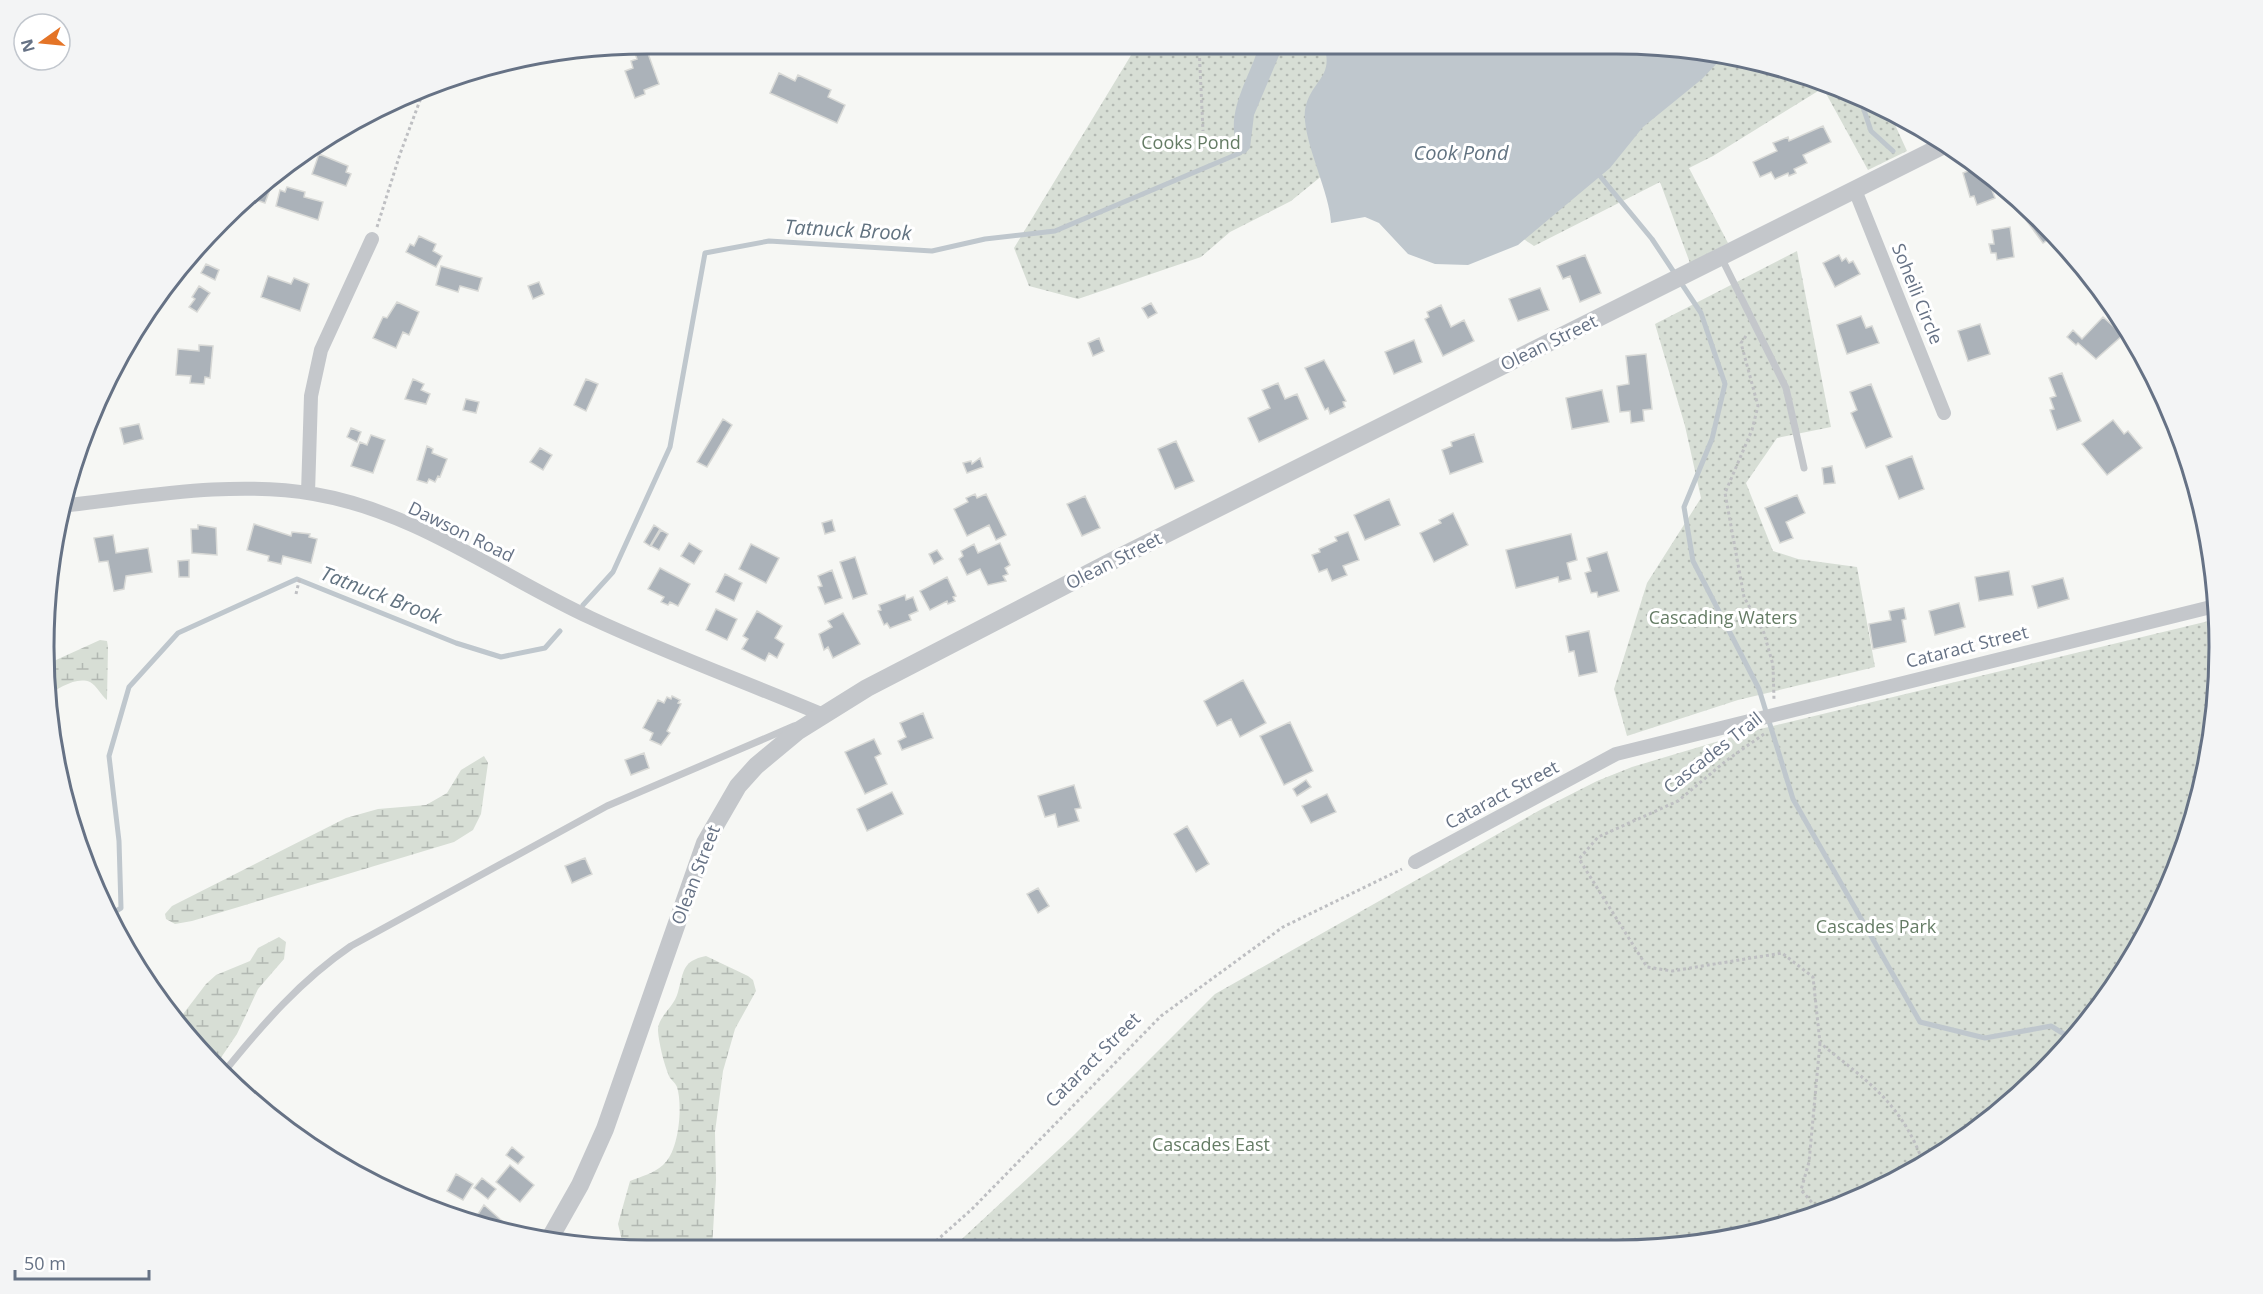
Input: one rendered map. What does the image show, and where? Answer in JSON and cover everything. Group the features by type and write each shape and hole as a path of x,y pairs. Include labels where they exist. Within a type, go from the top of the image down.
{"street":[{"name":"Olean Street","path":"553,1232 580,1185 605,1129 705,843 738,786 777,747 821,714 1110,562 1937,149"},
{"name":"Soheili Circle","path":"1855,189 1944,413"},
{"path":"308,494 311,396 321,350 372,240"},
{"name":"Dawson Road","path":"71,505 196,491 258,490 308,494 338,500 429,532 590,618 821,714"},
{"name":"Cataract Street","path":"1415,862 1616,754 2208,608"}],"lane":[{"path":"1721,256 1786,388 1804,468"},
{"path":"229,1067 298,989 329,961 351,946 607,806 821,714"}],"path":[{"path":"1199,54 1203,131"},
{"path":"372,240 421,99"},
{"name":"Cascades Trail","path":"1755,324 1741,343 1758,406 1752,430 1725,494 1744,597 1764,633 1773,665 1775,726 1728,760 1678,801 1598,837 1579,859 1647,967 1672,970 1782,953 1790,959 1813,977 1820,1043"},
{"path":"296,594 300,578"},
{"name":"Cataract Street","path":"937,1240 972,1209 1161,1016 1283,927 1415,862"},
{"path":"1820,1043 1884,1094 1916,1142 1921,1155"},
{"path":"1815,1206 1801,1190 1809,1162 1820,1043"}],"green space":[{"name":"Cooks Pond","path":"1132,54 1655,55 1732,65 1820,90 1713,156 1689,168 1728,243 1690,263 1660,182 1534,246 1449,189 1329,170 1291,201 1230,232 1201,257 1078,299 1029,286 1014,248"},
{"name":"Cooks Pond","path":"1825,92 1894,123 1907,151 1868,170"},
{"name":"Cascading Waters","path":"1797,251 1831,427 1777,438 1746,483 1773,551 1798,559 1857,567 1875,667 1738,700 1627,736 1614,689 1647,583 1701,498 1685,426 1655,324"},
{"path":"2208,621 2208,686 2198,763 2178,838 2164,874 2130,944 2086,1008 2062,1038 2007,1093 1945,1140 1878,1179 1807,1209 1769,1220 1732,1229 1655,1239 961,1240 1071,1138 1215,994 1540,810 1597,781 1632,767 1756,730"},
{"path":"100,640 107,641 107,700 90,682 85,681 67,684 55,691 54,661"},
{"path":"484,756 488,763 481,814 473,830 454,842 192,921 175,924 166,919 165,914 172,906 346,818 378,809 426,805 447,793 461,770"},
{"path":"279,937 286,942 284,959 258,989 237,1034 221,1058 182,1015 206,984 216,975 250,961 258,948"},
{"path":"706,956 748,976 753,980 756,991 735,1029 723,1071 715,1132 716,1180 713,1240 622,1239 618,1224 630,1181 651,1173 663,1165 673,1150 676,1140 679,1095 664,1060 658,1026 676,998 685,968 698,958"}],"water":[{"path":"1256,54 1280,54 1254,115 1250,148 1245,154 1240,153 1235,139 1235,112"},
{"name":"Cook Pond","path":"1326,54 1616,54 1655,55 1717,63 1702,79 1643,127 1610,168 1518,245 1468,265 1435,264 1408,254 1379,223 1365,217 1331,223 1326,195 1306,131 1305,117 1309,97 1325,71"}],"building":[{"path":"635,54 648,54 659,84 644,90 645,94 635,98 625,71 633,68 631,61 637,59"},
{"path":"779,73 795,81 798,75 831,90 828,97 845,105 837,123 770,93"},
{"path":"1823,126 1831,142 1803,155 1807,163 1794,169 1796,173 1789,176 1788,173 1775,179 1771,172 1760,177 1753,162 1777,151 1773,143 1788,137 1789,141"},
{"path":"319,154 348,166 346,172 351,174 346,186 312,174"},
{"path":"1968,171 1977,177 1991,189 1995,198 1977,205 1974,196 1970,197 1963,173"},
{"path":"287,187 305,192 304,197 323,202 318,220 276,206 280,190 285,192"},
{"path":"270,190 265,203 257,200"},
{"path":"2026,220 2035,228 2047,240 2043,243"},
{"path":"2010,227 2014,257 1997,260 1996,253 1991,253 1989,244 1994,244 1992,230"},
{"path":"419,236 436,244 433,251 442,256 436,267 406,252 410,244 414,246"},
{"path":"1585,255 1601,293 1580,302 1570,276 1563,279 1557,266"},
{"path":"1839,255 1842,261 1846,258 1849,263 1853,261 1860,274 1835,287 1823,263"},
{"path":"206,264 219,270 215,280 201,273"},
{"path":"441,266 482,278 478,291 460,286 458,292 436,285"},
{"path":"268,276 291,284 294,278 309,284 300,311 261,297"},
{"path":"539,282 544,294 533,299 528,286"},
{"path":"199,286 210,293 197,312 189,307 195,299 192,297"},
{"path":"1540,288 1549,310 1518,321 1509,299"},
{"path":"397,302 419,312 409,335 403,332 396,348 373,338 383,317 387,318"},
{"path":"1151,303 1157,313 1148,318 1142,308"},
{"path":"1441,305 1451,327 1464,320 1474,341 1443,356 1425,319 1429,317 1427,312"},
{"path":"1861,316 1866,328 1872,326 1879,343 1847,354 1837,325"},
{"path":"2103,317 2121,337 2096,359 2078,343 2076,345 2067,337 2073,330 2082,339"},
{"path":"1980,324 1990,354 1968,361 1958,331"},
{"path":"1099,338 1104,351 1093,356 1088,343"},
{"path":"1414,340 1422,362 1394,374 1385,352"},
{"path":"199,345 213,346 210,378 205,377 204,384 190,383 191,376 176,375 178,349 199,351"},
{"path":"1646,354 1652,409 1643,410 1644,421 1631,423 1630,411 1620,412 1617,386 1629,384 1626,356"},
{"path":"1324,360 1346,401 1343,402 1345,407 1330,414 1328,408 1325,410 1305,368"},
{"path":"2062,373 2081,421 2057,430 2050,410 2054,409 2050,398 2056,396 2049,378"},
{"path":"413,379 424,384 421,390 430,394 426,404 405,399"},
{"path":"586,379 598,384 586,411 574,405"},
{"path":"1278,383 1285,399 1297,394 1308,419 1259,442 1248,418 1270,408 1262,390"},
{"path":"1871,384 1892,437 1866,448 1851,413 1857,410 1850,392"},
{"path":"1602,390 1609,422 1572,429 1566,398"},
{"path":"466,399 479,402 476,413 463,410"},
{"path":"723,419 732,425 707,467 697,462"},
{"path":"2113,420 2124,434 2128,431 2142,448 2107,475 2082,444"},
{"path":"139,424 143,439 124,444 120,428"},
{"path":"351,428 361,432 357,442 347,437"},
{"path":"1474,434 1483,462 1450,474 1442,450 1452,446 1451,442"},
{"path":"371,435 385,440 373,473 351,466 360,442 367,445"},
{"path":"1176,441 1194,481 1175,489 1158,449"},
{"path":"427,446 433,449 432,453 447,459 440,477 438,476 435,482 429,479 427,483 417,480"},
{"path":"540,448 552,455 543,470 530,462"},
{"path":"1912,456 1924,489 1899,499 1886,466"},
{"path":"980,458 983,467 967,473 963,463 971,461 972,464"},
{"path":"1832,466 1835,483 1824,484 1822,468"},
{"path":"975,494 977,498 986,494 1006,535 996,540 989,525 967,536 954,509 968,502 966,498"},
{"path":"1797,495 1805,513 1786,522 1793,538 1780,543 1765,508"},
{"path":"1085,496 1100,528 1082,536 1067,504"},
{"path":"1389,499 1400,525 1365,540 1354,515"},
{"path":"1453,513 1468,545 1434,562 1420,533 1441,523 1439,520"},
{"path":"832,520 835,531 825,534 822,523"},
{"path":"254,524 291,536 292,532 310,534 309,537 317,539 311,563 283,556 281,564 268,561 269,556 247,550"},
{"path":"198,525 216,528 217,555 192,553 191,529 198,529"},
{"path":"654,525 660,529 650,546 644,542"},
{"path":"661,530 668,534 659,550 651,546"},
{"path":"1348,532 1359,560 1343,566 1347,575 1332,581 1327,569 1319,572 1312,555 1320,552 1319,549 1337,541 1335,537"},
{"path":"1571,534 1577,560 1567,563 1571,579 1559,582 1558,577 1516,588 1506,550"},
{"path":"113,535 116,553 148,548 152,572 126,576 124,589 114,591 108,561 99,562 94,538"},
{"path":"689,543 702,551 694,564 681,556"},
{"path":"1000,543 1010,565 1005,568 1008,574 1003,576 1006,581 988,585 980,569 967,575 959,559 963,556 961,551 974,544 978,553"},
{"path":"751,544 779,558 766,583 739,569"},
{"path":"937,550 943,559 934,564 929,554"},
{"path":"1607,552 1619,591 1598,597 1597,592 1591,593 1585,573 1591,571 1587,558"},
{"path":"855,557 867,594 853,599 840,562"},
{"path":"189,560 189,577 179,577 178,561"},
{"path":"660,568 690,584 678,606 670,602 668,605 661,602 664,597 648,589"},
{"path":"832,570 842,598 825,604 818,587 822,586 818,576"},
{"path":"2009,571 2013,595 1979,601 1975,577"},
{"path":"725,574 742,583 734,601 716,592"},
{"path":"947,577 956,596 953,597 955,601 948,604 947,601 930,610 920,591"},
{"path":"2063,578 2069,599 2038,608 2032,586"},
{"path":"905,595 906,600 913,597 918,611 909,615 911,620 890,628 887,623 884,625 878,611 881,610 879,605"},
{"path":"1959,603 1965,627 1935,635 1929,611"},
{"path":"1904,608 1906,619 1902,620 1906,642 1873,649 1869,624 1891,620 1889,611"},
{"path":"716,609 737,619 727,640 706,630"},
{"path":"757,611 782,626 775,638 784,644 777,658 769,653 765,661 742,649 748,639 743,636"},
{"path":"843,613 860,644 833,658 828,647 824,650 819,634 832,627 828,621"},
{"path":"1589,631 1597,672 1579,676 1574,651 1569,652 1566,636"},
{"path":"1243,680 1266,723 1240,737 1231,719 1217,726 1204,701"},
{"path":"672,696 680,700 678,703 681,704 667,731 670,733 661,745 650,740 653,733 643,728 658,700 664,703 667,697 671,699"},
{"path":"923,713 933,738 902,750 898,741 906,737 900,723"},
{"path":"1290,722 1313,771 1284,785 1260,736"},
{"path":"874,739 881,754 875,757 887,784 865,794 845,752"},
{"path":"644,753 649,768 631,775 625,760"},
{"path":"1306,780 1311,787 1297,796 1293,789"},
{"path":"1074,785 1081,808 1075,809 1079,821 1058,827 1055,814 1045,817 1038,796"},
{"path":"892,792 903,814 867,831 857,809"},
{"path":"1327,794 1336,812 1311,823 1302,806"},
{"path":"1187,826 1209,864 1196,872 1174,834"},
{"path":"585,858 592,874 572,883 565,866"},
{"path":"1038,888 1049,906 1038,913 1027,894"},
{"path":"512,1147 524,1157 518,1164 506,1155"},
{"path":"510,1165 534,1185 520,1202 496,1182"},
{"path":"456,1174 473,1184 463,1200 447,1191"},
{"path":"482,1178 496,1189 488,1199 474,1188"},
{"path":"484,1205 504,1222 494,1220 477,1215"}],"waterway":[{"path":"1863,108 1871,131 1893,151"},
{"name":"Tatnuck Brook","path":"583,605 613,572 670,447 705,253 769,241 932,251 985,239 1055,231 1240,153 1242,146"},
{"path":"1600,176 1652,239 1701,313 1725,384 1712,439 1684,507 1693,561 1759,689 1793,799 1920,1022 1985,1038 2051,1026 2065,1035"},
{"name":"Tatnuck Brook","path":"116,911 121,908 119,841 109,756 129,687 178,633 297,579 456,643 501,657 545,648 560,631"}],"park label":[{"name":"Cascades Park","path":"1876,927"},
{"name":"Cascades East","path":"1211,1145"}]}
